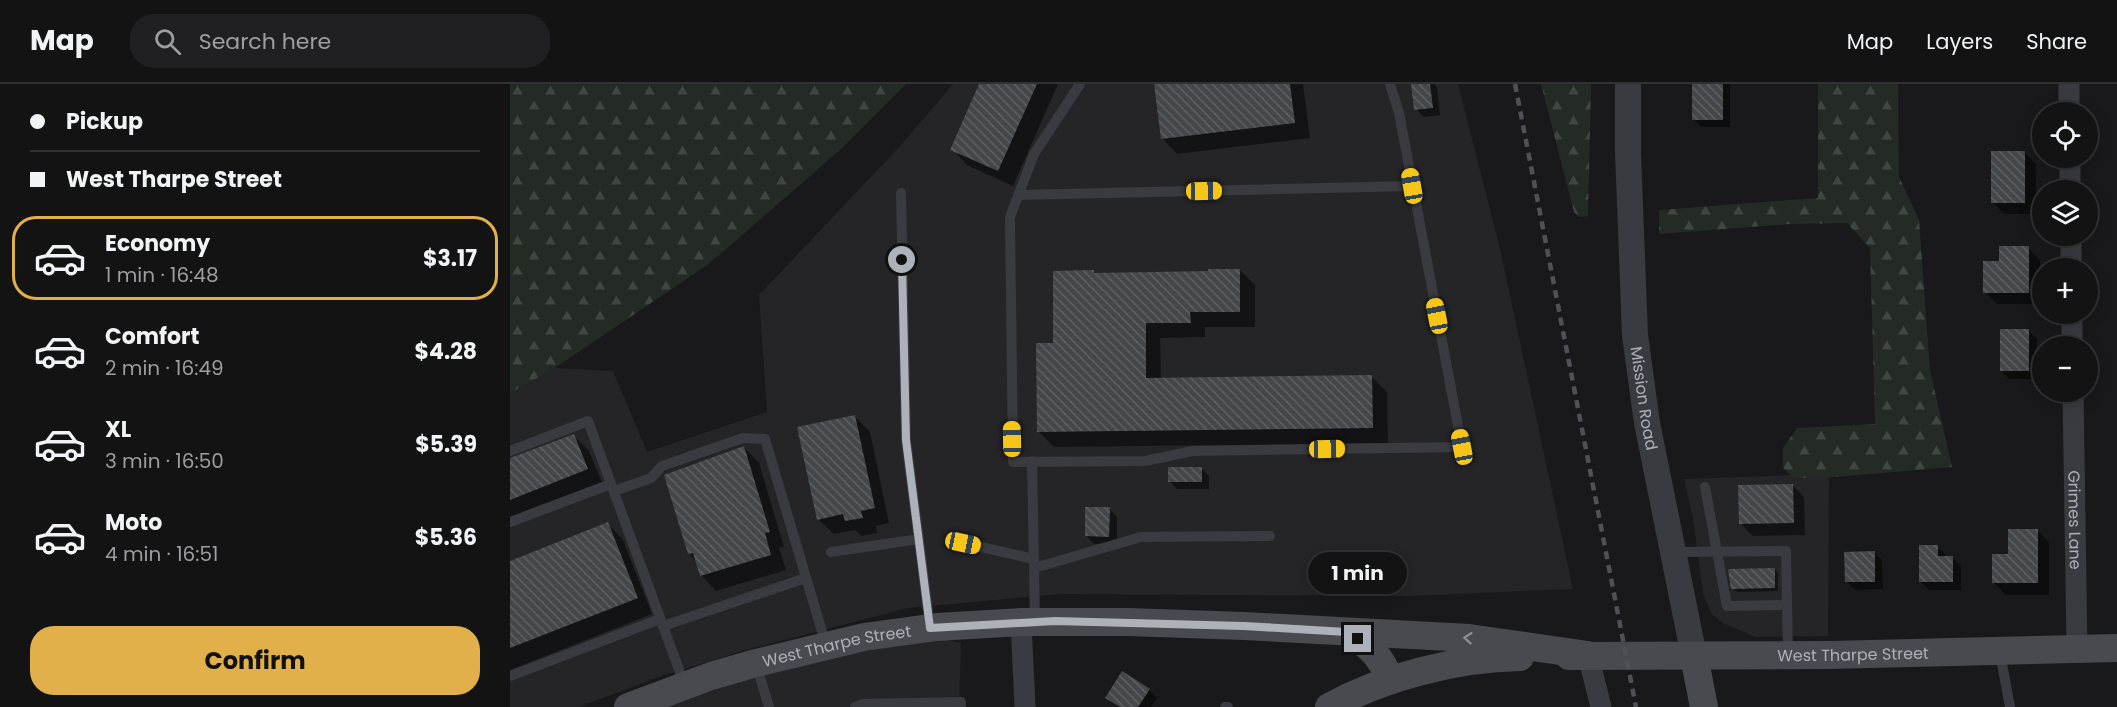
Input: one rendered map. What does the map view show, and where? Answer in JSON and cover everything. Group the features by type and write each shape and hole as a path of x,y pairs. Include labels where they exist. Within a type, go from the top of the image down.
{"main road":[{"name":"West Tharpe Street","path":"628,707 756,663 826,645 930,628 1028,622 1198,625 1469,638 1588,656 1788,656 2117,648"},
{"path":"1347,632 1369,646 1382,661 1390,679"},
{"path":"1329,707 1354,693 1390,679 1497,657 1588,656"},
{"name":"Mission Road","path":"1694,656 1704,707"}],"street":[{"name":"Mission Road","path":"1628,84 1628,153 1635,335 1647,423 1694,656"},
{"path":"2069,84 2069,102"},
{"name":"Grimes Lane","path":"2073,402 2077,648"},
{"path":"1025,707 1028,622"},
{"path":"1588,656 1601,707"}],"lane":[{"path":"1080,84 1034,154 1010,217 1013,462 1145,461 1192,452 1462,447 1399,113 1390,84"},
{"path":"1018,195 1412,186"},
{"path":"901,193 906,440 930,628"},
{"path":"510,451 588,421 685,686"},
{"path":"510,522 612,488 651,478 662,466 743,438 765,439 826,645"},
{"path":"1028,622 1034,563 1032,461"},
{"path":"1705,487 1727,606 1787,605"},
{"path":"963,543 1034,563 1141,537 1270,536"},
{"path":"831,552 919,539"},
{"path":"1673,552 1786,550 1788,656"},
{"path":"510,676 661,623 806,578"},
{"path":"1999,650 2010,707"},
{"path":"756,663 769,707"},
{"path":"855,707 862,704 961,702 962,707"}],"shaded area":[{"path":"953,84 1458,84 1500,249 1573,589 1408,596 1061,594 908,608 742,651 659,677 579,707 510,707 510,393 555,368 613,371 647,452 767,412 759,295 902,144"},
{"path":"1829,474 1828,636 1755,637 1721,622 1711,613 1703,593 1693,518 1684,479"},
{"path":"942,639 961,643 959,707 662,707 808,658"}],"green space":[{"path":"510,84 906,84 840,150 710,263 555,368 510,393"},
{"path":"1541,84 1591,84 1588,216 1579,217 1574,212"},
{"path":"1818,84 1898,84 1899,177 1919,220 1930,370 1952,467 1823,478 1794,478 1783,468 1783,448 1797,428 1875,424 1870,248 1847,223 1790,224 1659,234 1659,210 1818,198"}],"building":[{"path":"979,84 1037,84 998,171 950,150"},
{"path":"1154,84 1290,84 1295,123 1161,139"},
{"path":"1411,84 1430,84 1433,108 1414,110"},
{"path":"1692,84 1723,84 1723,120 1692,120"},
{"path":"1991,151 2025,151 2025,203 1991,203"},
{"path":"1999,246 2029,246 2029,293 1983,293 1983,261 1999,261"},
{"path":"1208,269 1240,269 1240,312 1190,312 1191,323 1146,323 1146,378 1372,375 1373,428 1037,432 1036,343 1053,343 1053,271 1094,270 1094,273 1208,271"},
{"path":"2000,329 2029,329 2029,371 2000,371"},
{"path":"855,415 875,508 861,511 863,518 845,521 843,514 817,520 797,427"},
{"path":"574,434 588,469 510,500 510,458"},
{"path":"744,446 770,532 765,533 771,555 700,576 693,553 688,554 664,475"},
{"path":"1168,467 1202,467 1202,482 1168,482"},
{"path":"1793,484 1794,523 1739,524 1738,485"},
{"path":"1085,507 1110,507 1109,537 1085,536"},
{"path":"608,522 638,598 510,648 510,561"},
{"path":"2008,529 2038,529 2038,583 1992,583 1992,554 2008,554"},
{"path":"1919,545 1938,545 1938,556 1953,556 1953,582 1919,582"},
{"path":"1875,551 1875,582 1845,582 1844,552"},
{"path":"1775,568 1775,588 1731,589 1728,569"},
{"path":"1122,671 1150,689 1138,707 1120,707 1105,698"}],"railway":[{"path":"1515,84 1636,707"}],"route":[{"path":"902,260 906,440 930,628 1021,622 1128,622 1347,632 1358,639"}]}
